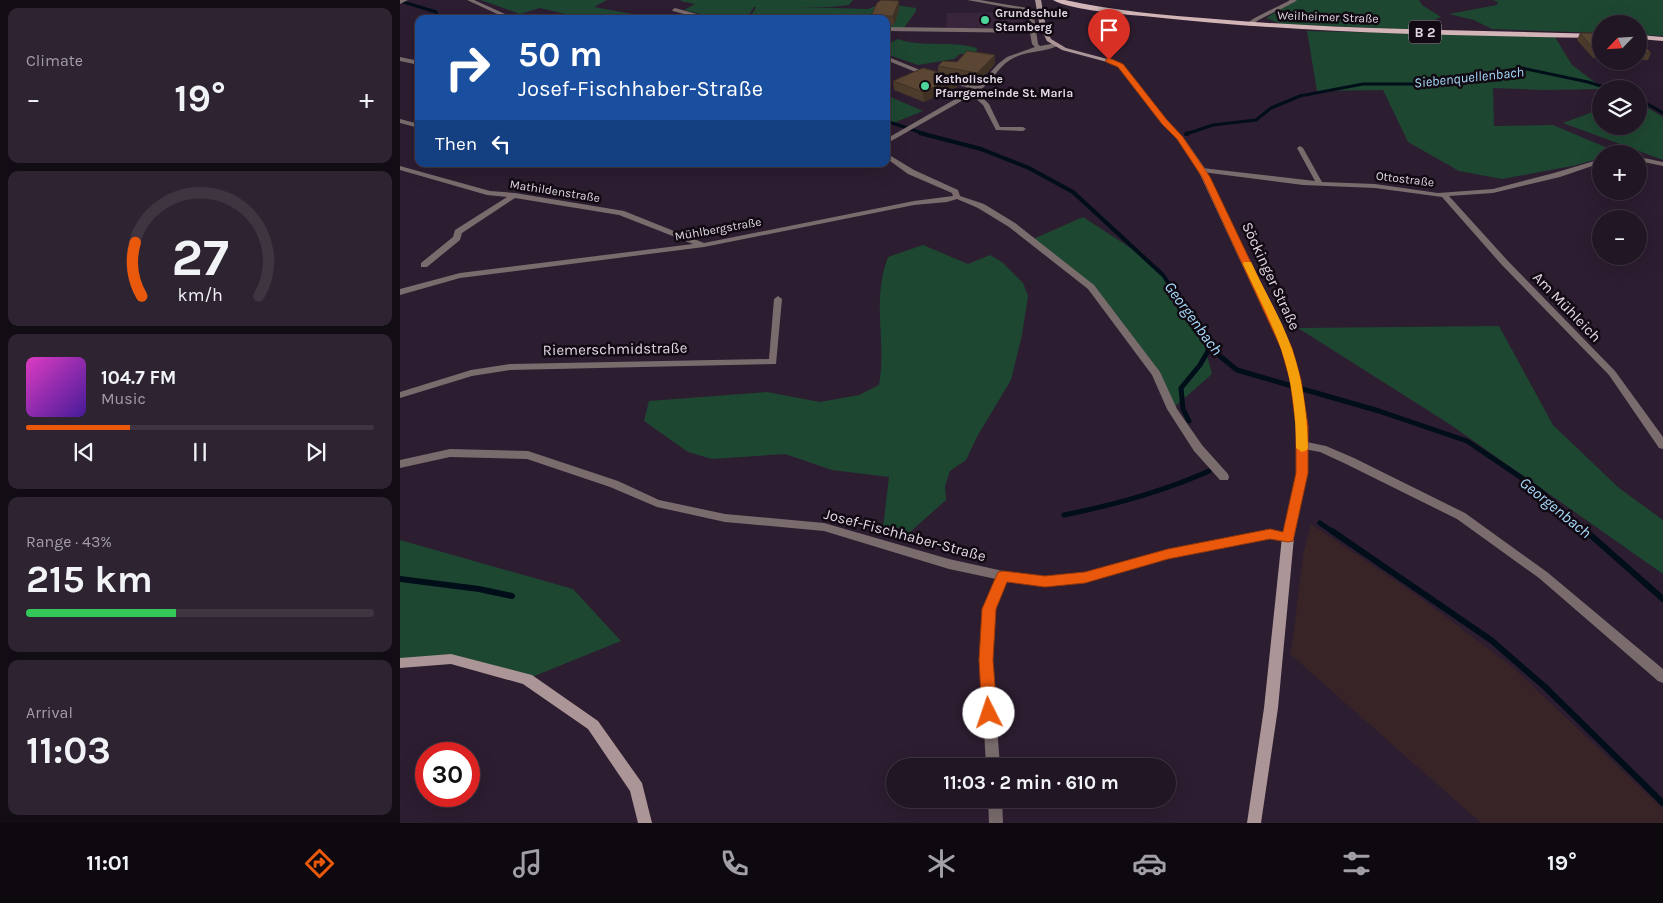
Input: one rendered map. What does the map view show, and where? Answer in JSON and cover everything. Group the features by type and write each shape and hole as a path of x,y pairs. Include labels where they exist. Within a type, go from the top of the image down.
{"main road":[{"name":"Weilheimer Straße","path":"1056,0 1094,8 1249,25 1592,36"},
{"path":"1648,38 1663,39"}],"street":[{"path":"400,2 405,0"},
{"path":"470,0 504,15"},
{"path":"970,0 1031,10 1035,44 1038,48"},
{"path":"1038,0 1046,37 1056,45"},
{"path":"1249,25 1251,21 1276,11 1294,0"},
{"path":"675,10 691,15"},
{"path":"890,29 1033,30"},
{"path":"890,140 976,90 988,81 1002,63 1038,48 1056,45"},
{"name":"Söckinger Straße","path":"1056,45 1120,66 1164,122 1180,137 1202,170 1286,348 1296,380 1302,445 1302,473 1288,538 1270,708 1254,823"},
{"path":"400,59 415,62"},
{"path":"890,60 933,77 976,90 986,104 998,129 1023,129"},
{"path":"400,121 415,125"},
{"path":"1300,148 1320,184"},
{"path":"890,158 911,172 955,192 957,197 981,206 1012,225 1092,287 1157,374 1172,409 1198,448 1224,476"},
{"path":"1647,161 1663,164"},
{"name":"Ottostraße","path":"1202,170 1320,184 1375,186 1444,195 1493,191 1592,164"},
{"name":"Mathildenstraße","path":"400,168 490,193 515,195 621,213 704,245"},
{"path":"424,265 458,238 458,232 515,195"},
{"name":"Am Mühleich","path":"1444,195 1504,262 1612,373 1663,446"},
{"name":"Mühlbergstraße","path":"400,292 460,276 704,245 914,203 947,200 957,197"},
{"name":"Riemerschmidstraße","path":"400,395 471,373 510,367 773,362 778,299"},
{"path":"1302,445 1322,449 1350,461 1461,516 1543,575 1663,678"},
{"name":"Josef-Fischhaber-Straße","path":"400,464 450,453 528,454 614,484 657,504 725,518 824,527 949,564 1003,576 1045,581 1085,578 1168,554 1270,534 1288,538"},
{"path":"992,758 986,660 989,609 1003,576"},
{"path":"400,662 450,659 527,679 593,725 636,788 645,823"},
{"path":"995,808 996,823"}],"shaded area":[{"name":"Grundschule Starnberg","path":"1022,12 1024,29 946,28 947,13"},
{"path":"1311,524 1418,596 1509,664 1663,809 1663,823 1481,823 1290,654 1303,556"}],"green space":[{"path":"481,0 607,0 594,7 638,15 570,15 540,8 520,14"},
{"path":"853,0 849,5 797,7 868,9 892,5 916,8 916,11 904,28 890,28 890,15 751,15 756,7 754,7 749,15 705,15 684,10 695,4 680,1"},
{"path":"1296,0 1419,0 1422,5 1441,17 1434,20 1437,24 1436,27 1427,30 1281,24 1266,18"},
{"path":"1493,0 1663,0 1663,36 1648,35 1648,15 1592,15 1592,33 1492,29 1474,20 1449,14 1497,5 1498,2"},
{"path":"1307,31 1555,37 1572,65 1592,80 1592,89 1493,88 1494,126 1553,125 1600,145 1592,145 1592,161 1502,179 1459,171 1408,142 1383,90 1317,91"},
{"path":"898,39 908,42 957,44 977,48 976,54 960,54 954,59 918,65 890,55 890,43"},
{"path":"890,97 923,111 890,124"},
{"path":"1647,108 1663,117 1663,160 1647,154 1647,145 1622,145 1595,135 1647,135"},
{"path":"1592,112 1592,134 1563,123"},
{"path":"1083,217 1132,249 1171,285 1200,329 1212,374 1172,409 1157,374 1092,287 1031,240"},
{"path":"923,245 968,264 990,255 1002,262 1023,283 1028,296 1022,335 1011,380 978,435 966,460 950,471 945,486 946,500 909,533 883,527 889,477 832,470 785,454 712,459 688,452 644,421 649,401 767,392 820,402 859,395 879,385 881,368 881,290 888,257"},
{"path":"1499,326 1553,425 1619,488 1663,520 1663,574 1451,425 1298,328"},
{"path":"400,540 573,589 621,641 527,679 451,659 400,663"}],"building":[{"path":"881,0 899,1 893,16 871,15 877,3"},
{"path":"1580,33 1592,33 1592,47"},
{"path":"967,51 995,55 977,73 938,66 943,61 957,62"},
{"path":"923,68 957,77 923,92 893,81"}],"waterway":[{"name":"Georgenbach","path":"400,1 436,12 437,15"},
{"name":"Siebenquellenbach","path":"1186,134 1213,125 1256,120 1271,108 1300,96 1363,84 1426,84 1522,68 1592,83"},
{"name":"Siebenquellenbach","path":"1647,104 1663,113"},
{"name":"Georgenbach","path":"890,122 925,134"},
{"name":"Georgenbach","path":"920,133 981,149 1029,168 1073,192 1163,275 1185,308"},
{"name":"Georgenbach","path":"1184,306 1211,346"},
{"path":"1189,421 1183,409 1181,388 1200,365 1211,346"},
{"name":"Georgenbach","path":"1211,346 1215,352 1237,370 1379,411 1467,441 1538,489 1587,532"},
{"path":"1064,515 1138,497 1209,471"},
{"path":"1320,523 1333,532"},
{"path":"1332,531 1491,640 1545,687 1663,803"},
{"name":"Georgenbach","path":"1586,531 1663,599"},
{"path":"400,579 479,589 512,596"}],"slow traffic":[{"path":"1248,264 1286,348 1296,380 1302,426 1302,448"}],"place":[{"name":"Grundschule Starnberg","path":"985,20"},
{"name":"Katholische Pfarrgemeinde St. Maria","path":"925,86"}],"route":[{"path":"989,713 986,660 989,609 1003,576 1045,581 1085,578 1168,554 1270,534 1288,538 1302,473 1302,426 1296,380 1286,348 1245,258 1206,177 1180,137 1164,122 1120,66 1109,60"}]}
